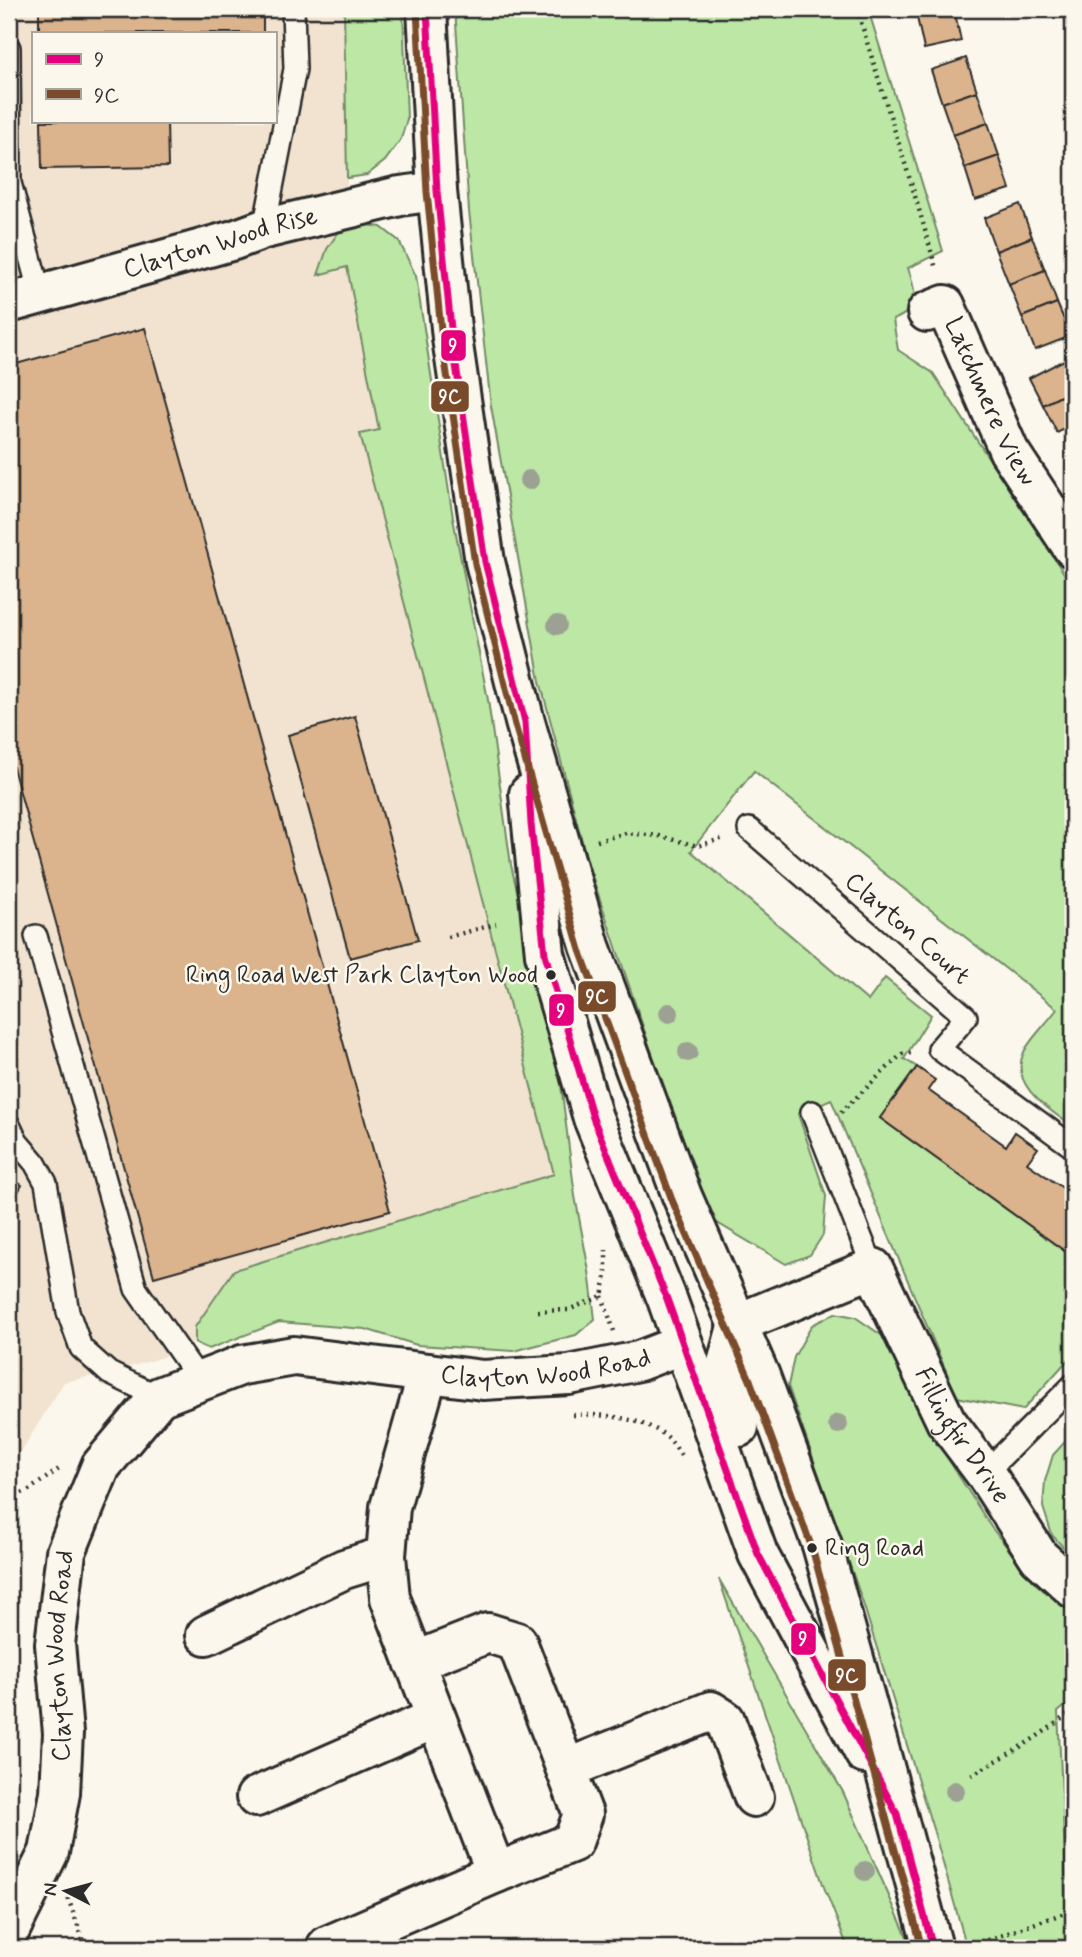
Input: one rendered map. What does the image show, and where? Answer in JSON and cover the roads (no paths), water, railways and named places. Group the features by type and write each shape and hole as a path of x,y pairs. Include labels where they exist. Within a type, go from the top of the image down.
{"main road":[{"path":"427,9 437,191 452,338 485,562 525,722 590,946 682,1196 760,1376 822,1545 933,1948"},
{"name":"Clayton Wood Rise","path":"24,299 234,240 264,229 400,195 437,191"},
{"name":"Latchmere View","path":"936,309 1009,451 1073,548"},
{"path":"525,722 530,824 545,954 593,1118 667,1299 758,1555 897,1814"},
{"path":"649,1107 658,1179 701,1302 698,1319 683,1344"},
{"path":"738,1323 873,1268"},
{"name":"Fillingfir Drive","path":"873,1268 946,1421 985,1472 1039,1557 1073,1588"},
{"path":"738,1323 722,1382 760,1484 758,1555"},
{"name":"Clayton Wood Road","path":"9,1933 49,1852 60,1793 63,1733 55,1644 66,1552 102,1466 159,1397 242,1365 294,1356 483,1380 569,1375 639,1361 738,1323"},
{"path":"428,1373 390,1507 386,1556 390,1598 496,1873"},
{"path":"206,1635 344,1569 386,1556"},
{"path":"327,1948 573,1842 583,1814 517,1642 488,1633 414,1662"},
{"path":"566,1769 711,1711 725,1720 754,1797"},
{"path":"256,1797 436,1718"}],"lane":[{"path":"264,229 295,69 293,9"},
{"path":"9,48 10,183 24,299"},
{"name":"Clayton Court","path":"749,830 966,1017 939,1049 1073,1147"},
{"path":"36,936 135,1289 200,1381"},
{"name":"Fillingfir Drive","path":"816,1121 873,1268"},
{"path":"9,1125 17,1142 35,1163 46,1183 68,1312 81,1348 109,1373 159,1397"},
{"path":"985,1472 1073,1385"}],"place":[{"name":"Ring Road West Park Clayton Wood","path":"551,975"},
{"name":"Ring Road","path":"812,1548"}]}
